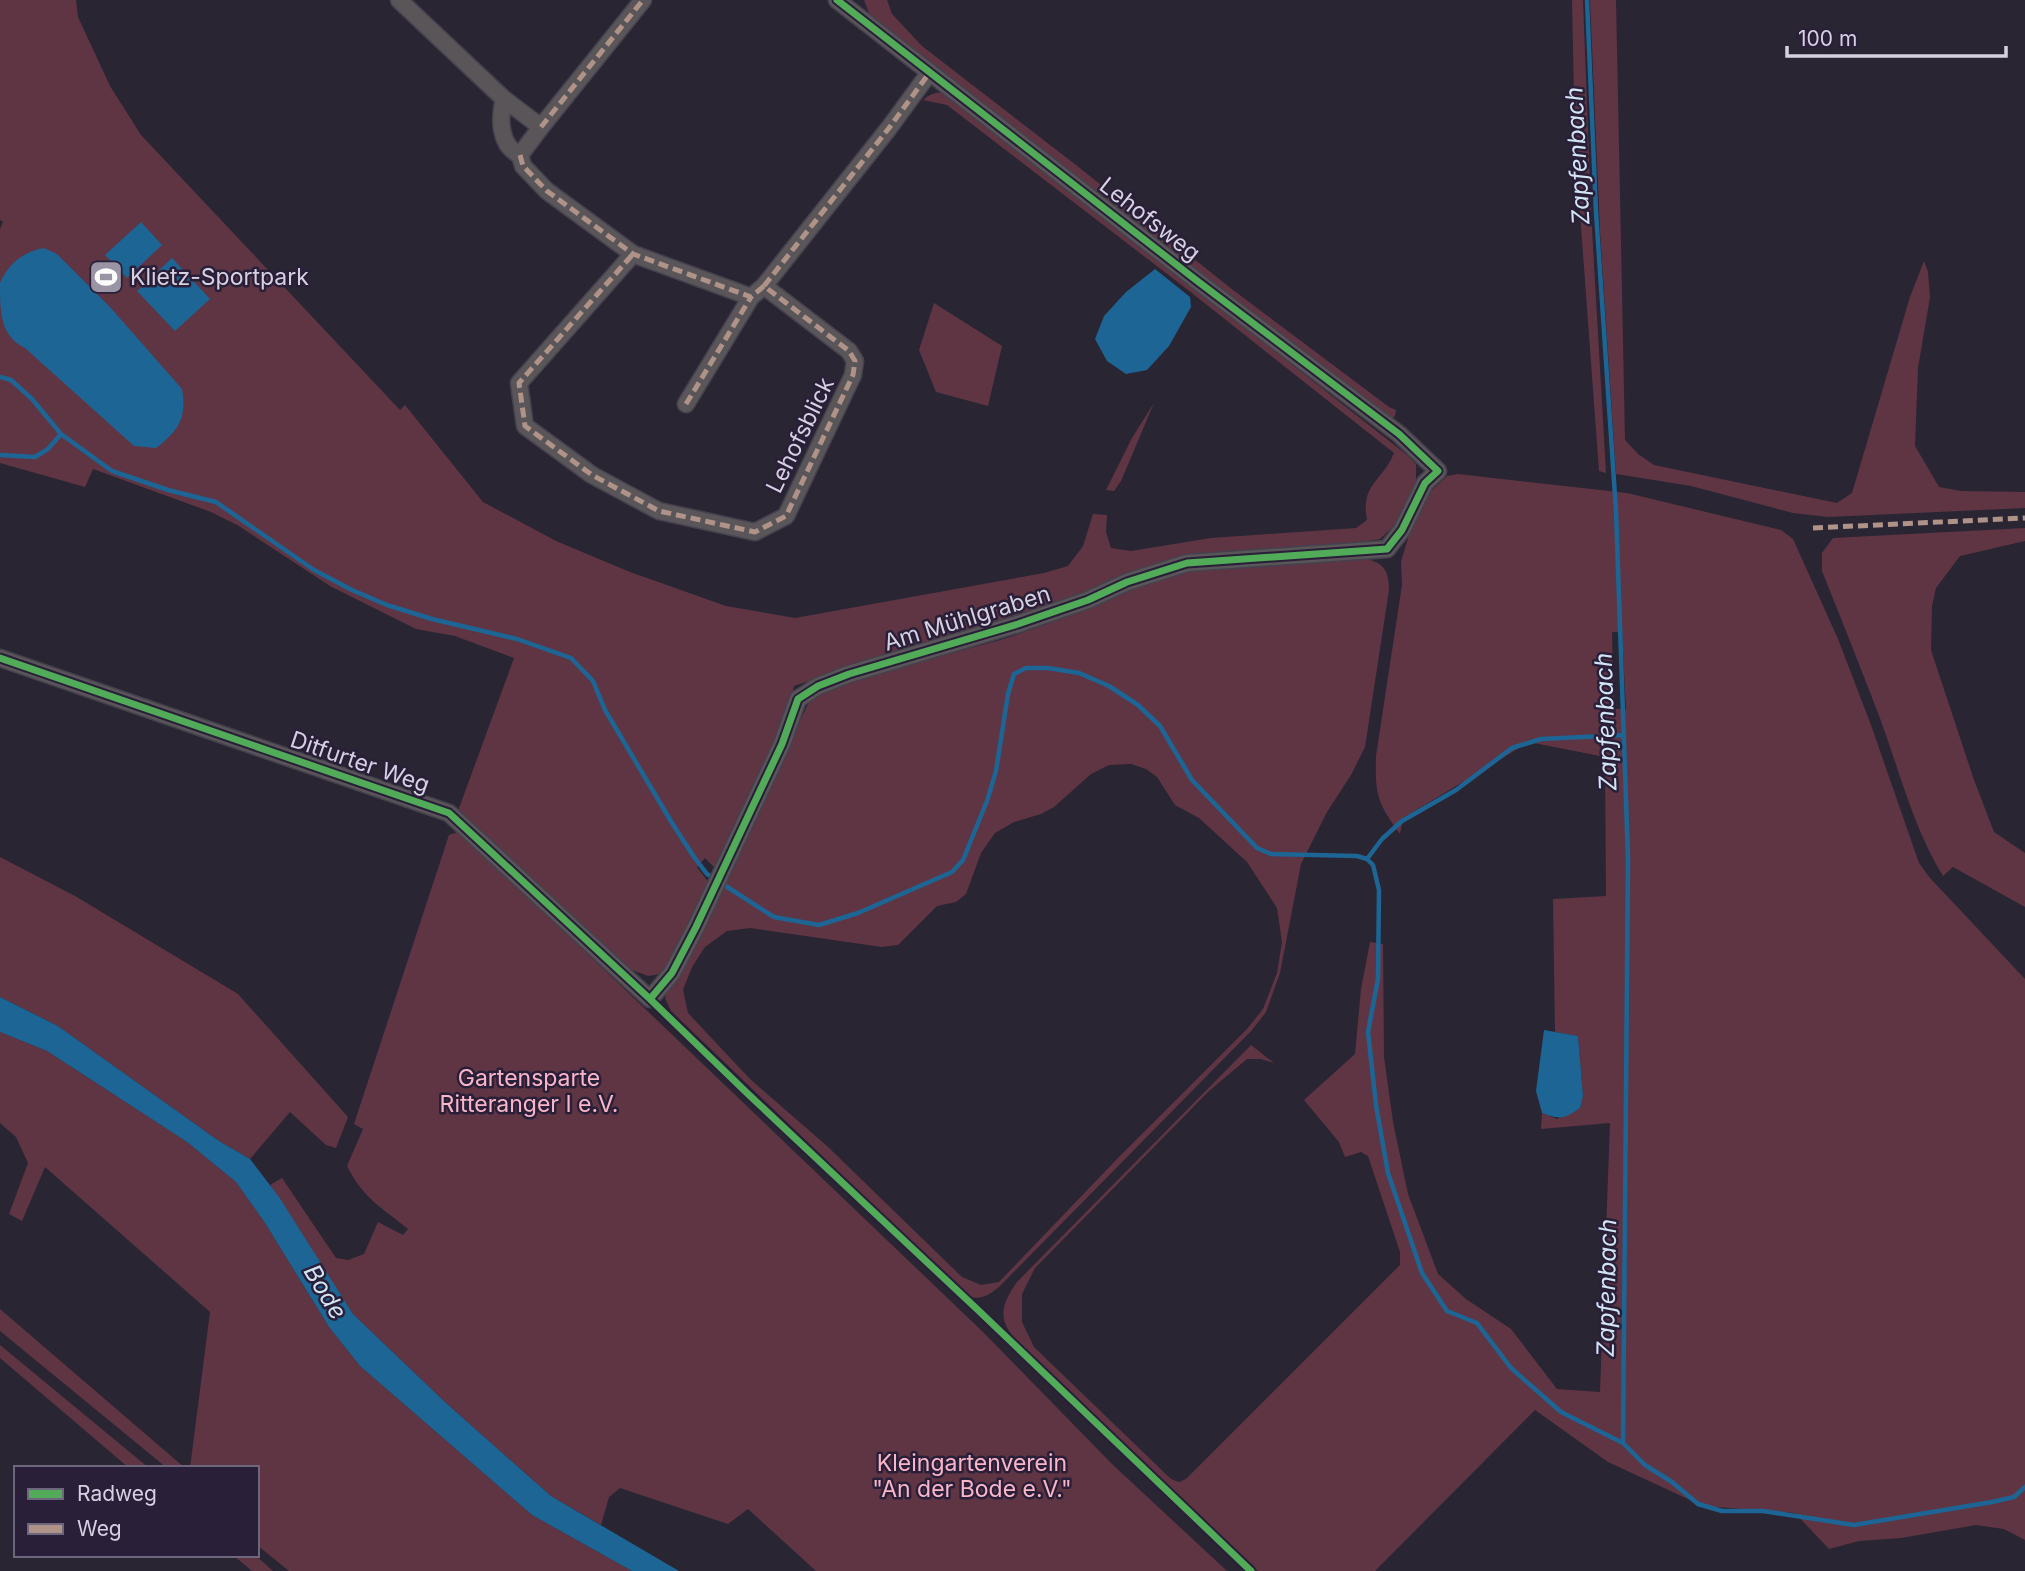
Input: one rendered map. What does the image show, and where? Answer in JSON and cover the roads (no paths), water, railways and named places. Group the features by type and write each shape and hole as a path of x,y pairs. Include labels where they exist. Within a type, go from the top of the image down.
{"street":[{"path":"399,0 504,99 541,127"},
{"path":"520,155 643,0"},
{"name":"Lehofsweg","path":"837,0 1196,280 1399,434 1438,471"},
{"path":"687,404 751,297 764,286 930,72"},
{"path":"504,99 501,117 507,145 520,155 523,166 547,191 633,254 751,297"},
{"name":"Lehofsblick","path":"633,254 519,383 525,426 592,475 659,510 755,532 786,516 853,375 855,361 849,351 764,286"},
{"name":"Am Mühlgraben","path":"650,999 672,973 715,886 782,744 798,699 818,686 849,674 1018,624 1088,600 1126,582 1187,563 1387,549 1402,530 1425,483 1438,471"},
{"name":"Ditfurter Weg","path":"0,658 449,813 650,999"}],"water":[{"path":"141,222 162,245 127,278 105,255"},
{"path":"44,248 57,254 110,307 182,389 183,408 180,423 156,448 134,446 17,343 6,330 1,313 0,283 18,260 30,252"},
{"path":"172,258 210,299 175,331 137,291"},
{"path":"1155,269 1190,297 1191,307 1169,346 1147,370 1126,374 1107,361 1095,339 1104,316 1126,292"},
{"name":"Bode","path":"0,997 58,1026 219,1141 250,1159 279,1197 353,1314 446,1403 551,1496 679,1571 632,1571 532,1515 360,1366 329,1327 265,1223 236,1182 187,1142 47,1051 0,1032"},
{"path":"1544,1030 1578,1036 1583,1096 1580,1108 1562,1117 1542,1113 1536,1091"}],"waterway":[{"name":"Zapfenbach","path":"1587,0 1596,212 1616,511 1628,858 1623,1443"},
{"path":"0,377 11,380 32,399 61,434 112,471 168,490 216,502 314,570 352,590 387,605 432,619 517,639 571,658 593,681 605,710 672,823 694,857 707,874 714,878"},
{"path":"0,455 35,457 48,449 61,434"},
{"path":"721,883 774,917 819,925 858,913 952,872 963,860 987,801 996,771 1008,694 1014,674 1026,668 1048,668 1079,673 1109,686 1138,705 1160,726 1192,780 1257,848 1271,854 1357,856 1367,859 1373,865 1379,890 1378,979 1368,1032 1376,1105 1388,1173 1422,1273 1447,1311 1477,1323 1511,1368 1561,1412 1623,1443 1645,1465 1672,1482 1698,1504 1722,1511 1763,1511 1854,1525 1992,1502 2014,1497 2025,1487"},
{"path":"1367,859 1382,839 1402,821 1456,790 1512,748 1541,739 1624,735"}],"place":[{"name":"Klietz-Sportpark","path":"106,277"}],"park label":[{"name":"Gartensparte Ritteranger I e.V.","path":"529,1091"},
{"name":"Kleingartenverein \"An der Bode e.V.\"","path":"972,1476"}]}
